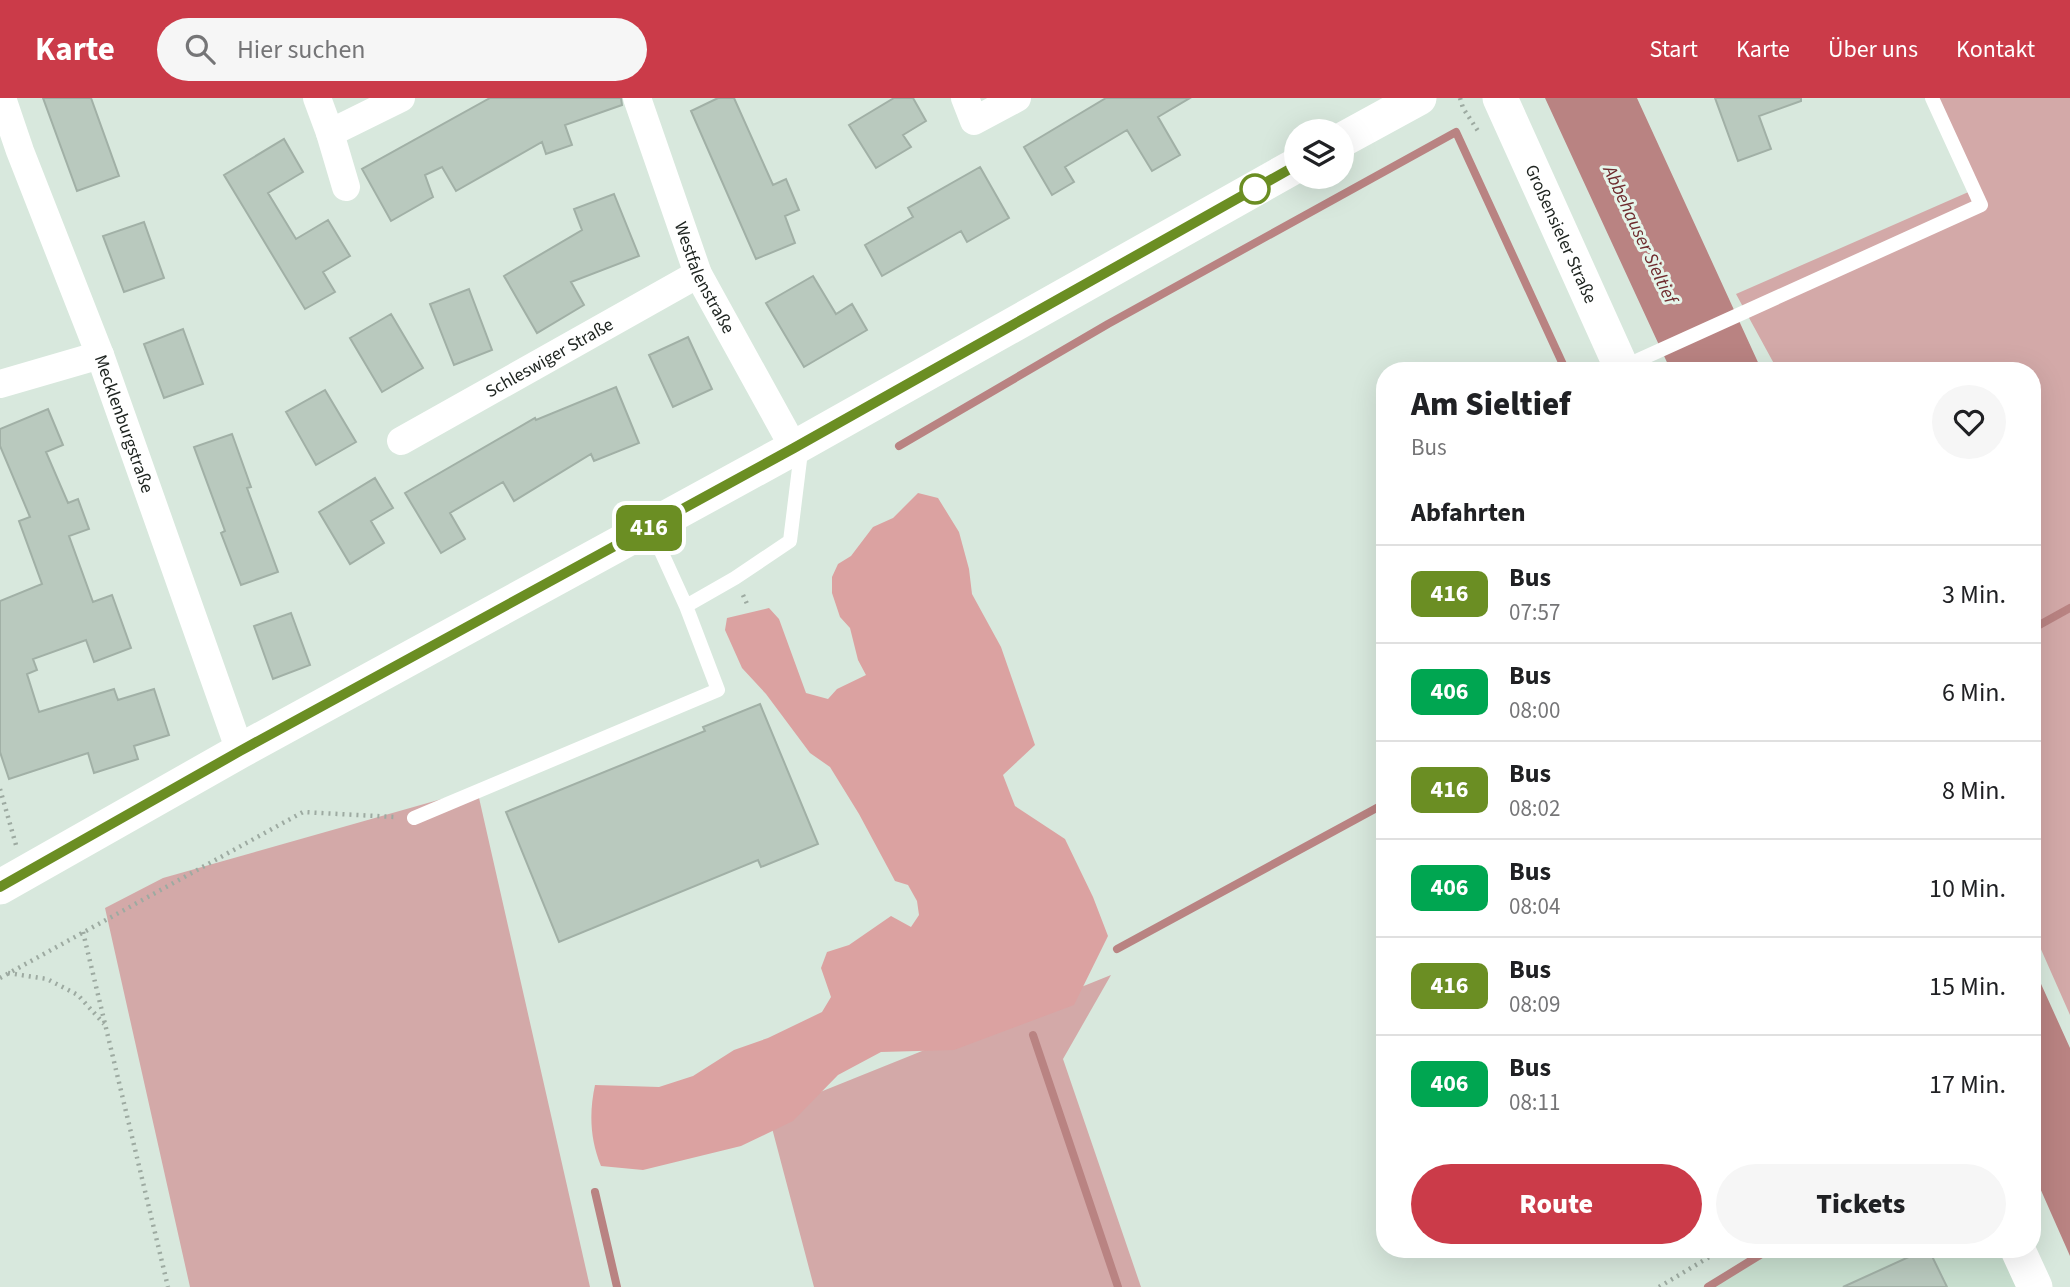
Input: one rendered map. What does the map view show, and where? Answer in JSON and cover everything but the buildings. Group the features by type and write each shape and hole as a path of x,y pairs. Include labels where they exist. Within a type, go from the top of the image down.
{"street":[{"name":"Mecklenburgstraße","path":"2,98 100,355 240,751"},
{"path":"317,98 346,187"},
{"path":"330,133 401,98"},
{"name":"Westfalenstraße","path":"637,98 698,274 794,448"},
{"path":"965,98 974,121 1017,98"},
{"path":"1354,133 1419,98"},
{"name":"Großensieler Straße","path":"1500,98 1619,362"},
{"path":"12,881 240,751 794,448 1284,172"},
{"name":"Schleswiger Straße","path":"401,441 698,274"},
{"path":"0,384 100,355"},
{"path":"2022,1258 2035,1287"}],"lane":[{"path":"1638,362 1981,205 1932,98"},
{"path":"685,606 790,541 800,460 794,448"},
{"path":"414,818 718,690 650,527"}],"path":[{"path":"0,789 12,881"},
{"path":"0,978 303,812 414,818"},
{"path":"83,932 169,1287"},
{"path":"8,973 47,979 79,995 104,1025"},
{"path":"1659,1287 1708,1258"}],"shaded area":[{"path":"1933,98 2070,98 2070,1015 2041,949 2041,362 1773,362 1736,294 1973,190"},
{"path":"918,493 938,498 959,532 969,569 972,594 1001,647 1035,745 1003,775 1015,806 1065,839 1108,936 1074,1005 954,1050 881,1052 838,1075 793,1121 741,1146 643,1170 601,1166 592,1126 595,1085 659,1087 693,1076 734,1050 768,1038 822,1012 831,997 821,968 827,952 849,945 891,916 911,927 919,915 917,901 908,885 895,881 830,767 810,753 766,694 742,668 725,630 727,618 769,608 779,619 806,693 828,699 837,689 866,675 858,660 850,628 840,617 832,593 832,577 838,564 851,556 873,527 893,518"},
{"path":"477,789 590,1287 190,1287 105,908 163,878"},
{"path":"1111,975 1063,1059 1141,1287 814,1287 768,1113"},
{"path":"1758,1258 2012,1258 2025,1287 1711,1287"}],"water":[{"name":"Abbehauser Sieltief","path":"1545,98 1637,98 1758,362 1667,362"},
{"path":"2041,984 2070,1048 2070,1256 2041,1190"}],"waterway":[{"path":"899,446 1108,324 1456,132 1562,362"},
{"path":"2041,624 2070,608"},
{"path":"1117,949 1376,808"},
{"path":"1033,1035 1118,1287"},
{"path":"595,1192 617,1287"},
{"path":"1708,1287 1755,1258"}],"bus line":[{"name":"416","path":"0,887 240,751 794,448 1284,172"}]}
